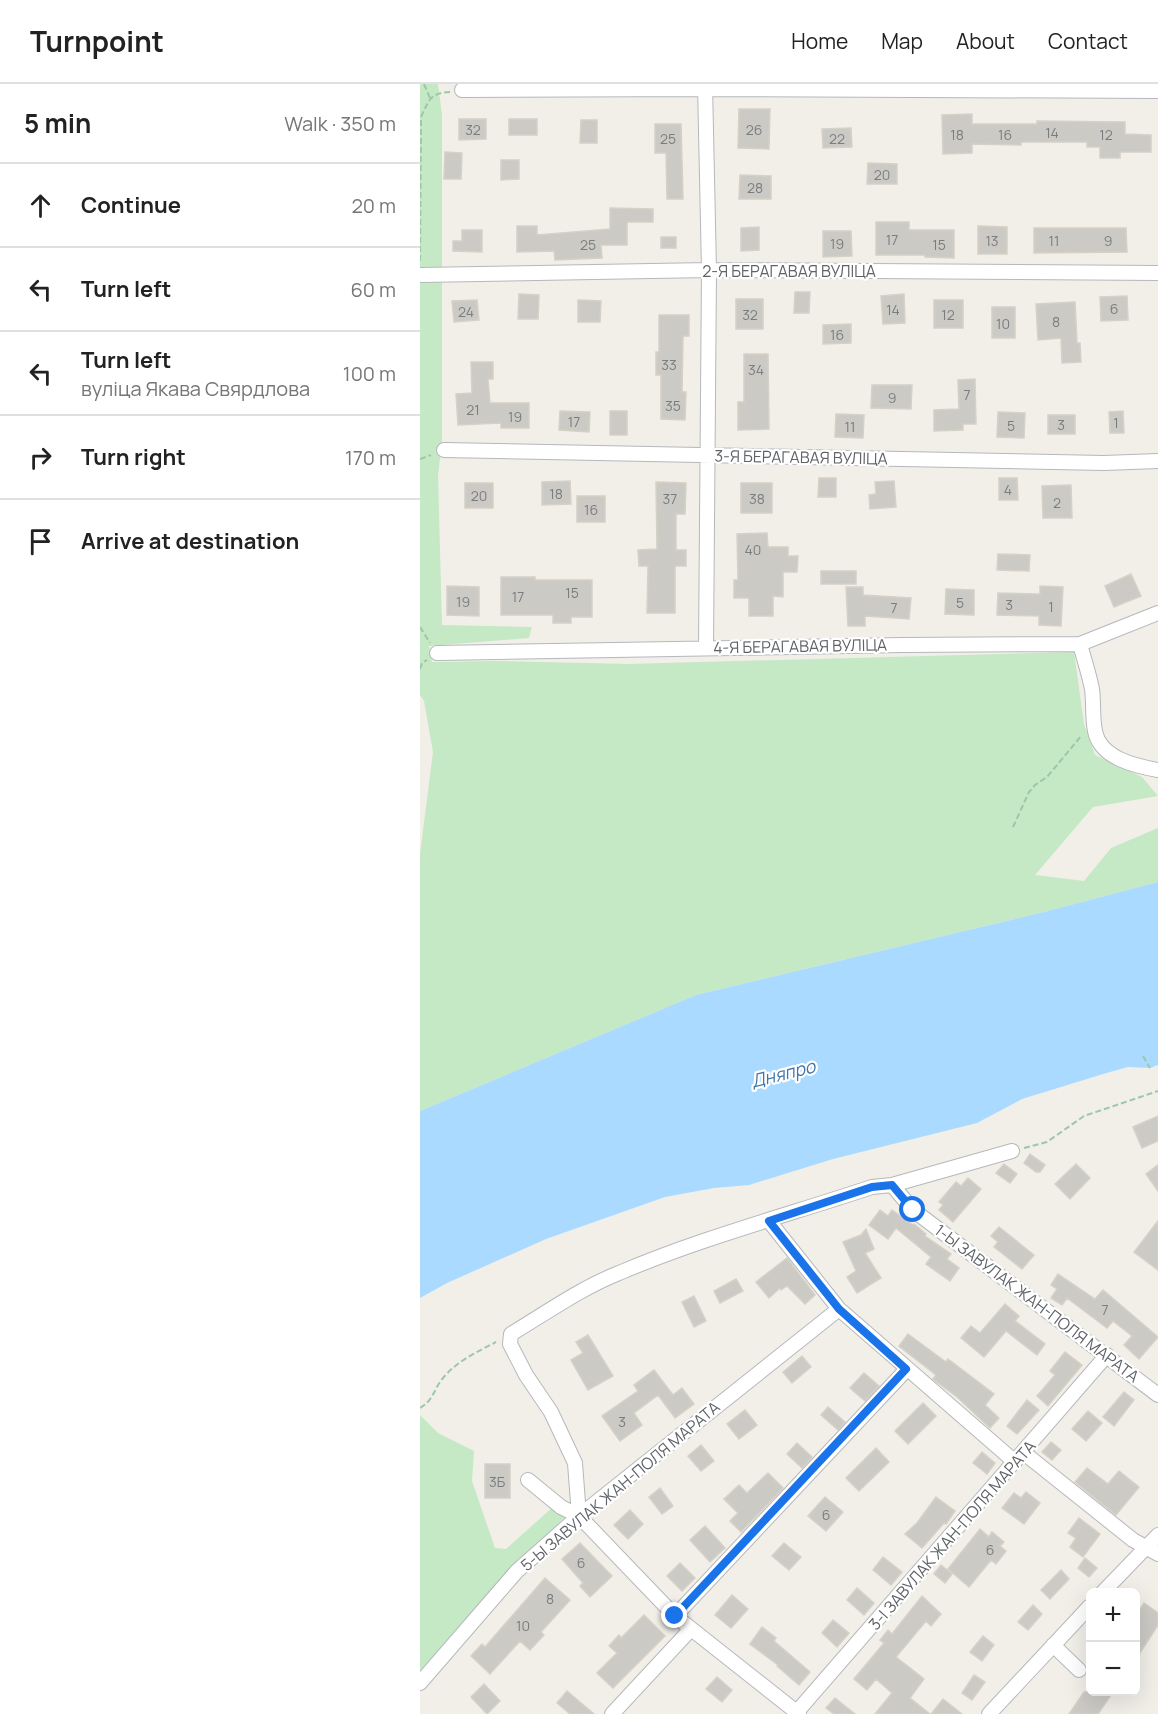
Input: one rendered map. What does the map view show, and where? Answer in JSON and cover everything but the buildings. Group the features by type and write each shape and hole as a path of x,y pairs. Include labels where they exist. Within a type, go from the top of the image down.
{"street":[{"path":"705,87 709,270 706,648"},
{"path":"462,90 705,87 1158,91"},
{"name":"2-Я БЕРАГАВАЯ ВУЛІЦА","path":"420,275 709,270 1158,273"},
{"name":"3-Я БЕРАГАВАЯ ВУЛІЦА","path":"444,450 1104,463 1158,461"},
{"name":"4-Я БЕРАГАВАЯ ВУЛІЦА","path":"437,652 1080,644 1158,613"},
{"path":"1080,644 1092,690 1095,734 1103,746 1117,758 1139,767 1158,770"},
{"path":"579,1516 575,1463 551,1412 526,1375 510,1344 512,1334 617,1273 697,1244 872,1187 892,1185 1012,1151"},
{"name":"1-Ы ЗАВУЛАК ЖАН-ПОЛЯ МАРАТА","path":"892,1185 913,1210 1158,1395"},
{"path":"769,1221 839,1309 906,1369 1019,1458 1133,1540 1152,1551"},
{"name":"5-Ы ЗАВУЛАК ЖАН-ПОЛЯ МАРАТА","path":"420,1683 517,1571 579,1516 839,1309"},
{"name":"3-І ЗАВУЛАК ЖАН-ПОЛЯ МАРАТА","path":"797,1713 1107,1355"},
{"path":"675,1616 906,1369"},
{"path":"528,1480 561,1507 579,1516 675,1616 797,1713"},
{"path":"1109,1588 1152,1551 1158,1535"},
{"path":"989,1714 1086,1610"},
{"path":"612,1714 691,1629"},
{"path":"1053,1646 1079,1670"}],"path":[{"path":"424,84 430,98"},
{"path":"420,275 421,117 430,98 440,92 462,90"},
{"path":"420,627 437,652"},
{"path":"1012,827 1029,792 1053,770 1093,721"},
{"path":"1143,1056 1150,1068"},
{"path":"1012,1151 1047,1142 1084,1116 1158,1091"},
{"path":"420,1408 429,1403 442,1379 464,1359 512,1334"}],"green space":[{"path":"420,84 438,84 442,115 442,441 438,475 442,625 532,627 529,638 429,646 432,662 628,664 1074,652 1084,724 1095,755 1142,777 1158,796 1093,807 1035,875 1084,881 1111,848 1158,828 1158,882 1044,912 696,995 420,1111 420,854 433,752 424,701 420,695"},
{"path":"420,1415 438,1433 474,1451 472,1481 495,1548 506,1549 553,1507 566,1516 504,1577 420,1673"}],"water":[{"name":"Дняпро","path":"1158,882 1158,1065 1150,1068 1128,1067 1103,1074 1022,1099 977,1123 833,1159 749,1185 714,1188 665,1197 546,1239 447,1283 420,1298 420,1111 696,995 1044,912"}],"route":[{"path":"675,1616 906,1369 839,1309 769,1221 872,1187 892,1185 913,1210"}]}
